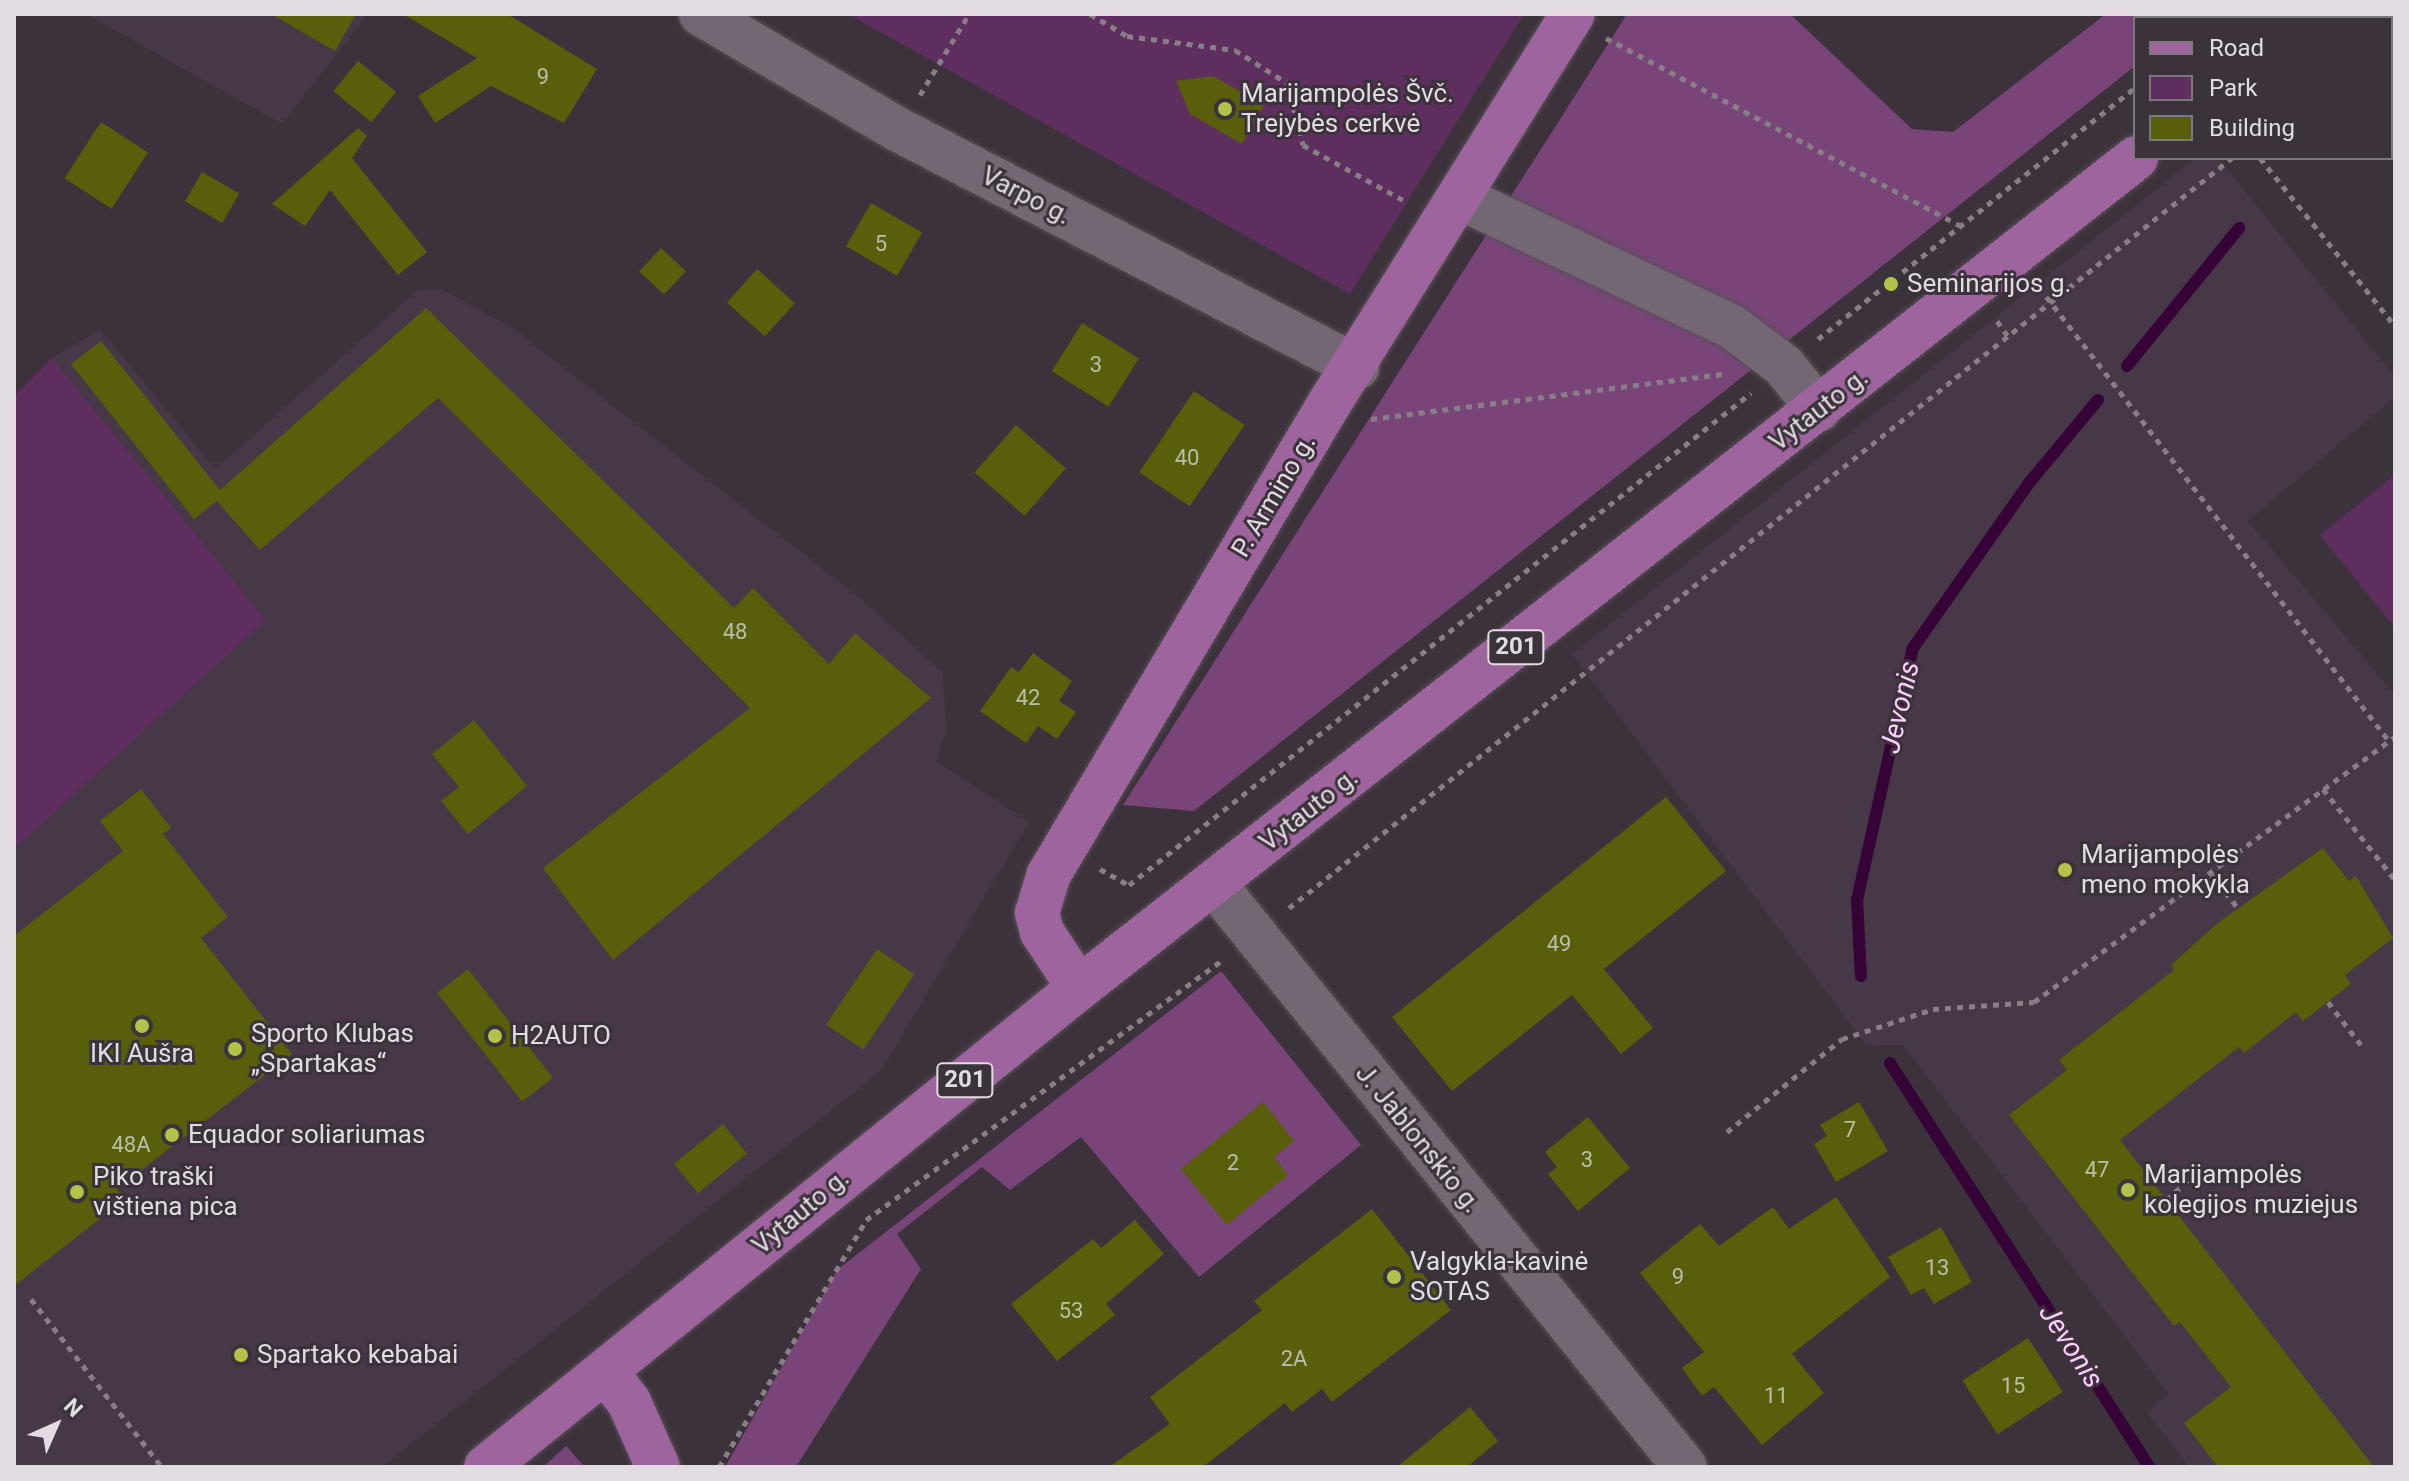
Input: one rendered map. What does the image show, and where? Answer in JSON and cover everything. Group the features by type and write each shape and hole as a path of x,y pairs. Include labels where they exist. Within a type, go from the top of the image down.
{"main road":[{"name":"P. Armino g.","path":"1079,988 1053,954 1037,913 1065,849 1329,404 1357,367 1455,212 1571,16"},
{"name":"Vytauto g.","path":"486,1467 607,1373 1079,988 1819,410 2133,160"},
{"path":"607,1373 629,1402 658,1467"}],"street":[{"name":"Varpo g.","path":"701,14 899,130 1357,367"},
{"path":"1455,212 1731,326 1768,379 1819,410"},
{"name":"J. Jablonskio g.","path":"1214,884 1685,1467"}],"path":[{"path":"899,130 969,14"},
{"path":"1090,14 1127,36 1235,50 1287,83 1303,145 1455,212"},
{"path":"1571,16 1961,226"},
{"path":"1065,849 1129,885 2133,90"},
{"path":"719,1467 866,1220 1254,935 2229,160"},
{"path":"2262,160 2395,326"},
{"path":"1727,1132 1842,1039 1933,1009 2034,1002 2392,739 2014,255"},
{"path":"1329,404 1373,419 1728,373"},
{"path":"1740,382 1768,379"},
{"path":"2323,789 2395,880"},
{"path":"2210,873 2238,908"},
{"path":"2328,1002 2361,1045"},
{"path":"2166,1200 2189,1180"},
{"path":"31,1299 162,1467"}],"shaded area":[{"path":"86,14 368,14 282,124"},
{"path":"1627,14 1790,14 1912,129 1953,132 2106,14 2201,14 2133,16 2133,68 1194,811 1123,805"},
{"name":"Marijampolės meno mokykla","path":"2193,160 2220,160 2395,377 2395,397 2248,521 2395,695 2395,1467 2189,1467 2147,1412 2168,1393 1903,1045 1867,1046 1572,654"},
{"path":"418,290 443,290 511,327 859,597 942,672 947,729 936,761 1029,822 881,1071 382,1467 14,1467 14,849 266,620 52,358 100,329 215,469"},
{"path":"1221,971 1361,1145 1199,1277 1081,1137 1010,1190 982,1167 897,1234 921,1269 796,1467 725,1467 837,1270"},
{"path":"566,1446 585,1467 543,1467"}],"green space":[{"path":"848,14 1524,14 1350,294"},
{"path":"52,358 266,620 14,849 14,396"},
{"path":"2395,475 2395,628 2320,535"}],"building":[{"path":"271,14 356,14 335,51"},
{"path":"403,14 507,14 597,69 564,123 491,86 435,123 418,96 477,58"},
{"path":"358,61 396,92 372,122 333,91"},
{"name":"Marijampolės Švč. Trejybės cerkvė","path":"1213,76 1264,105 1242,144 1190,114 1176,81"},
{"path":"101,122 148,152 111,209 65,178"},
{"path":"358,128 367,136 352,158 427,252 398,275 330,190 305,226 272,204"},
{"path":"202,172 239,194 222,223 185,201"},
{"path":"871,203 922,232 897,276 846,246"},
{"path":"661,248 686,271 664,295 639,271"},
{"path":"757,269 795,303 765,337 727,302"},
{"path":"426,308 734,608 753,588 829,664 855,633 931,698 613,960 543,868 750,708 438,398 260,550 217,501 194,519 71,364 101,341 220,490"},
{"path":"1082,323 1139,359 1109,407 1052,371"},
{"path":"1194,391 1245,425 1190,506 1139,472"},
{"path":"1016,425 1066,468 1024,516 975,473"},
{"path":"1033,653 1072,681 1059,701 1076,712 1057,739 1038,726 1026,743 980,711 1011,667 1019,672"},
{"path":"474,720 527,786 468,834 441,801 459,787 432,754"},
{"name":"IKI Aušra","path":"141,789 171,828 163,834 228,917 201,938 292,1054 117,1189 125,1199 14,1286 14,936 123,851 100,821"},
{"path":"1666,797 1726,871 1604,969 1653,1028 1621,1054 1572,995 1452,1091 1392,1017"},
{"path":"2323,848 2349,881 2356,876 2393,938 2345,975 2351,984 2303,1021 2296,1012 2244,1053 2239,1047 2120,1140 2374,1467 2218,1467 2184,1423 2231,1387 2180,1322 2174,1326 2009,1115 2067,1070 2059,1060 2174,970 2171,965 2219,922"},
{"path":"877,949 914,974 863,1050 826,1024"},
{"name":"H2AUTO","path":"468,969 553,1078 522,1102 437,993"},
{"path":"1263,1102 1294,1141 1274,1157 1288,1175 1227,1225 1181,1169"},
{"path":"1859,1102 1888,1151 1836,1182 1814,1144 1827,1136 1820,1125"},
{"path":"1588,1117 1630,1168 1578,1211 1548,1174 1557,1167 1545,1152"},
{"path":"723,1124 747,1154 698,1193 674,1164"},
{"path":"1836,1197 1890,1277 1792,1354 1824,1393 1762,1445 1714,1387 1702,1396 1682,1368 1704,1352 1640,1273 1700,1224 1719,1246 1773,1207 1789,1229"},
{"path":"1372,1209 1451,1310 1332,1402 1322,1389 1292,1412 1285,1403 1203,1467 1109,1467 1170,1424 1150,1397 1262,1310 1254,1301"},
{"path":"1135,1220 1164,1254 1106,1304 1115,1315 1057,1361 1011,1304 1093,1239 1101,1248"},
{"path":"1941,1227 1972,1282 1934,1304 1924,1288 1911,1295 1888,1257"},
{"path":"2028,1338 2063,1392 1997,1434 1963,1380"},
{"path":"1470,1407 1498,1441 1467,1467 1397,1467"}],"waterway":[{"name":"Jevonis","path":"2127,366 2239,228"},
{"name":"Jevonis","path":"1861,976 1857,900 1913,648 2029,483 2098,400"},
{"name":"Jevonis","path":"1890,1063 2149,1467"}],"place":[{"name":"Marijampolės Švč. Trejybės cerkvė","path":"1225,109"},
{"name":"Seminarijos g.","path":"1891,284"},
{"name":"Marijampolės meno mokykla","path":"2065,870"},
{"name":"IKI Aušra","path":"142,1026"},
{"name":"H2AUTO","path":"495,1036"},
{"name":"Sporto Klubas „Spartakas“","path":"235,1049"},
{"name":"Equador soliariumas","path":"172,1135"},
{"name":"Marijampolės kolegijos muziejus","path":"2128,1190"},
{"name":"Piko traški vištiena pica","path":"77,1192"},
{"name":"Valgykla-kavinė SOTAS","path":"1394,1277"},
{"name":"Spartako kebabai","path":"241,1355"}]}
